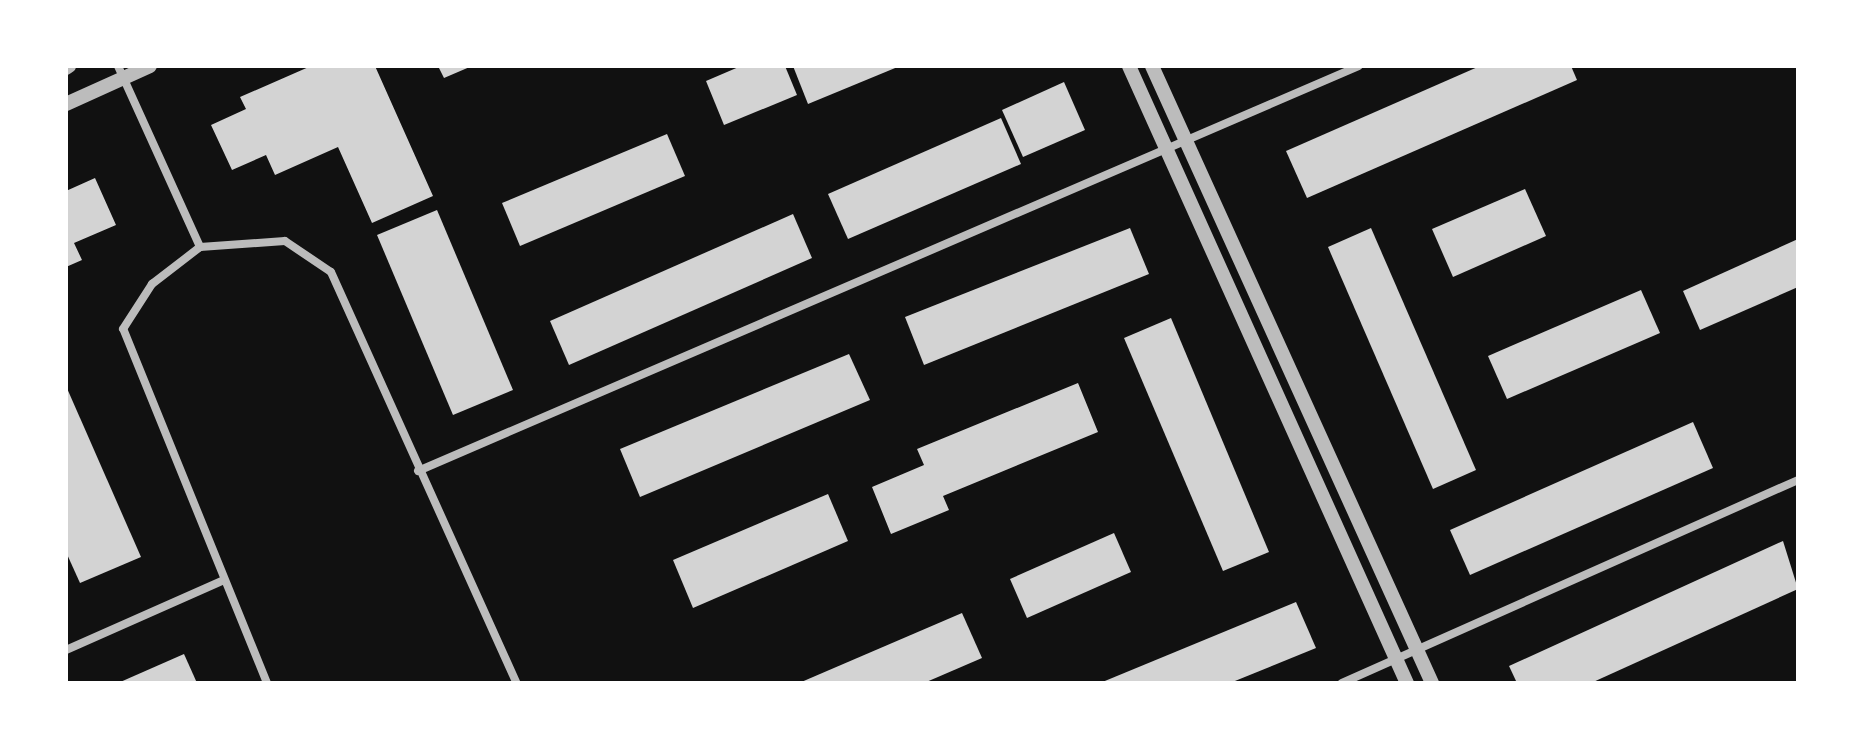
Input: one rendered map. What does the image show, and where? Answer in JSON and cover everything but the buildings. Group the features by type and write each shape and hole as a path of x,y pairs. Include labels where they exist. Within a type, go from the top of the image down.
{"street":[{"path":"66,104 121,72 150,66"},
{"path":"1129,66 1407,683"},
{"path":"1152,66 1432,683"},
{"path":"418,471 1359,66"},
{"path":"121,72 200,247"},
{"path":"267,683 222,581 123,329 152,284 200,247 285,241 331,272 418,471 517,683"},
{"path":"1342,683 1798,480"},
{"path":"66,650 222,581"}]}
